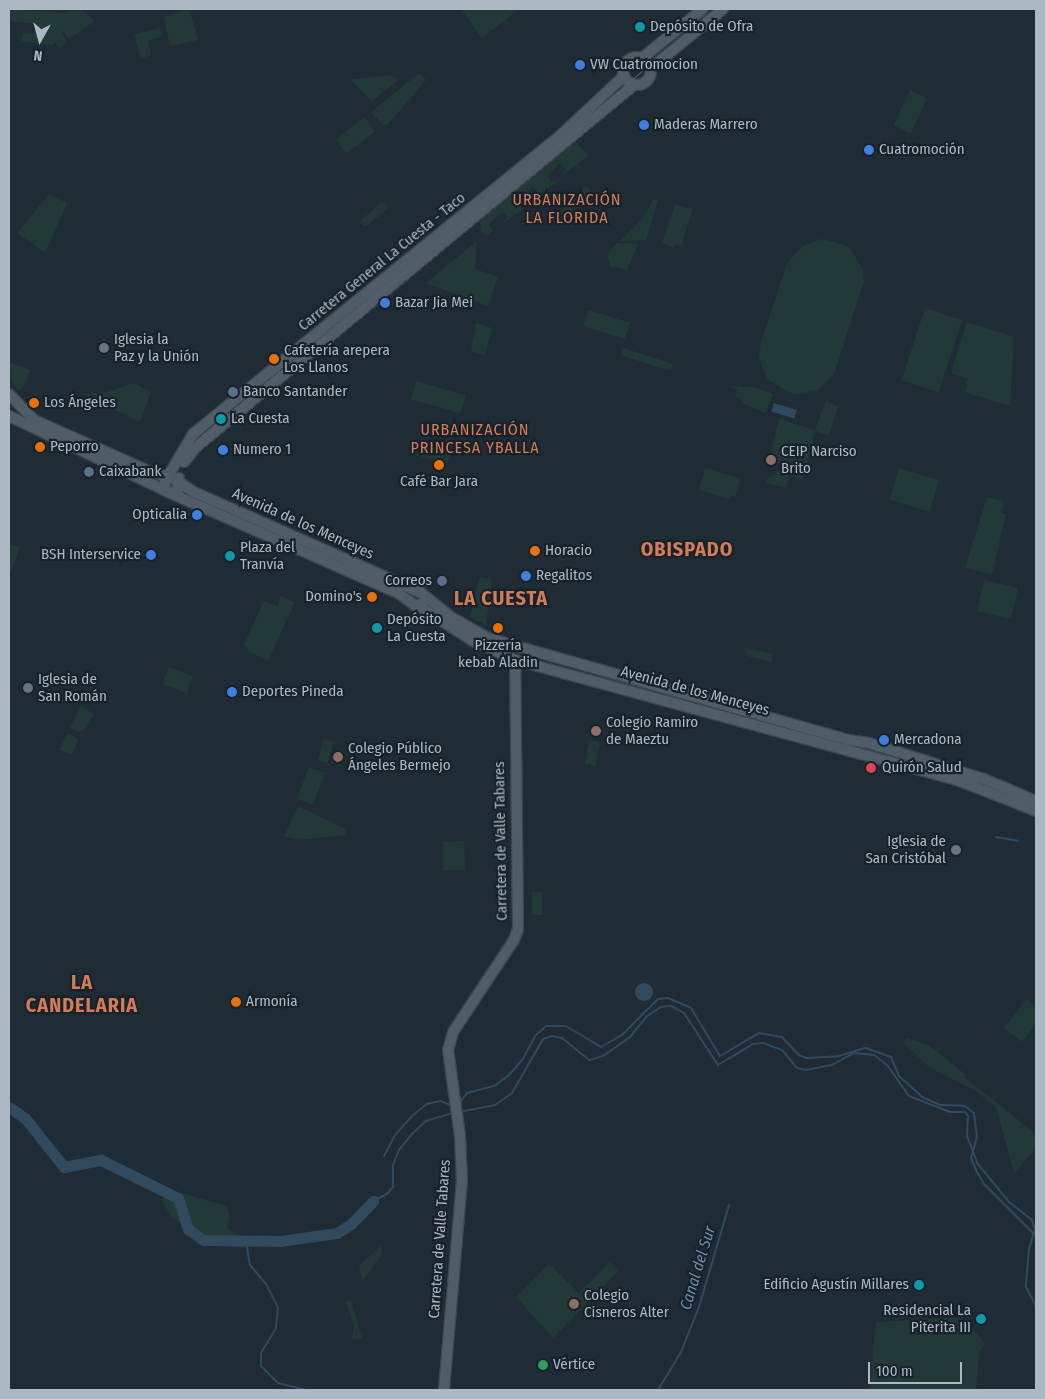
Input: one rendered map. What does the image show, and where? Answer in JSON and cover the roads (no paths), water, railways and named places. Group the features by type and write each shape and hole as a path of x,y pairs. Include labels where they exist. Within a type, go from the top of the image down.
{"main road":[{"path":"703,9 642,58 628,61 624,76 634,84 645,82 651,68 723,9"},
{"path":"642,58 651,68"},
{"name":"Carretera General La Cuesta - Taco","path":"624,76 560,136 192,444 163,484 168,492 178,489 180,470 192,444 634,84"},
{"path":"11,400 34,420 168,478"},
{"path":"12,417 23,410"},
{"name":"Avenida de los Menceyes","path":"12,417 24,426 415,604 473,641 989,790 1036,812"},
{"name":"Avenida de los Menceyes","path":"168,478 420,593 433,605 469,628 516,654 868,744 984,779 1036,801"},
{"path":"415,604 420,593"},
{"name":"Carretera de Valle Tabares","path":"444,1390 462,1182 460,1136 448,1058 453,1032 514,940 518,929 516,654"},
{"path":"866,756 874,750 868,744"}],"water":[{"path":"774,403 797,410 794,419 771,412"},
{"path":"644,983 650,986 653,992 650,998 644,1001 638,998 635,992 638,986"}],"waterway":[{"path":"996,837 1018,841"},
{"path":"459,1104 467,1093 496,1085 509,1075 523,1059 535,1036 546,1026 566,1026 601,1047 622,1035 658,999 668,998 691,1008 720,1056 759,1033 782,1037 799,1055 806,1058 839,1056 866,1048 891,1057 899,1076 922,1097 940,1105 965,1106 974,1113 977,1137 971,1158 977,1172 984,1184 1036,1236"},
{"path":"459,1112 495,1105 512,1093 543,1039 552,1036 562,1038 589,1060 603,1056 630,1037 646,1017 661,1007 671,1006 684,1013 718,1065 753,1044 763,1043 782,1050 797,1068 806,1070 832,1065 854,1053 874,1055 888,1066 909,1096 950,1112 965,1112 968,1116 967,1136 978,1164 1009,1202 1032,1220 1035,1230 1029,1249 1026,1287 1036,1306"},
{"path":"384,1156 395,1135 412,1116 427,1104 441,1101 452,1106"},
{"path":"9,1107 25,1118 64,1167 101,1160 178,1198 188,1229 203,1240 280,1241 337,1233 351,1224 373,1201"},
{"path":"373,1201 387,1194 393,1187 393,1165 399,1150 413,1133 426,1121 452,1113"},
{"name":"Canal del Sur","path":"658,1390 681,1352 699,1307 729,1205"},
{"path":"246,1241 250,1265 266,1284 278,1308 276,1328 261,1353 261,1366 278,1383 306,1390"},
{"path":"1036,1250 1036,1302"}],"tram line":[{"path":"202,439 586,123 649,64 718,9"}],"place":[{"name":"Depósito de Ofra","path":"640,27"},
{"name":"VW Cuatromocion","path":"580,65"},
{"name":"Maderas Marrero","path":"644,125"},
{"name":"Cuatromoción","path":"869,150"},
{"name":"Bazar Jia Mei","path":"385,303"},
{"name":"Iglesia la Paz y la Unión","path":"104,348"},
{"name":"Cafetería arepera Los Llanos","path":"274,359"},
{"name":"Banco Santander","path":"233,392"},
{"name":"Los Ángeles","path":"34,403"},
{"name":"La Cuesta","path":"221,419"},
{"name":"Peporro","path":"40,447"},
{"name":"Numero 1","path":"223,450"},
{"name":"CEIP Narciso Brito","path":"771,460"},
{"name":"Café Bar Jara","path":"439,465"},
{"name":"Caixabank","path":"89,472"},
{"name":"Opticalia","path":"197,515"},
{"name":"Horacio","path":"535,551"},
{"name":"BSH Interservice","path":"151,555"},
{"name":"Plaza del Tranvía","path":"230,556"},
{"name":"Regalitos","path":"526,576"},
{"name":"Correos","path":"442,581"},
{"name":"Domino's","path":"372,597"},
{"name":"Depósito La Cuesta","path":"377,628"},
{"name":"Pizzería kebab Aladin","path":"498,628"},
{"name":"Iglesia de San Román","path":"28,688"},
{"name":"Deportes Pineda","path":"232,692"},
{"name":"Colegio Ramiro de Maeztu","path":"596,731"},
{"name":"Mercadona","path":"884,740"},
{"name":"Colegio Público Ángeles Bermejo","path":"338,757"},
{"name":"Quirón Salud","path":"871,768"},
{"name":"Iglesia de San Cristóbal","path":"956,850"},
{"name":"Armonía","path":"236,1002"},
{"name":"Edificio Agustín Millares","path":"919,1285"},
{"name":"Colegio Cisneros Alter","path":"574,1304"},
{"name":"Residencial La Piterita III","path":"981,1319"},
{"name":"Vértice","path":"543,1365"}],"district":[{"name":"URBANIZACIÓN LA FLORIDA","path":"567,209"},
{"name":"URBANIZACIÓN PRINCESA YBALLA","path":"475,439"},
{"name":"OBISPADO","path":"687,549"},
{"name":"LA CUESTA","path":"501,598"},
{"name":"LA CANDELARIA","path":"82,994"}]}
